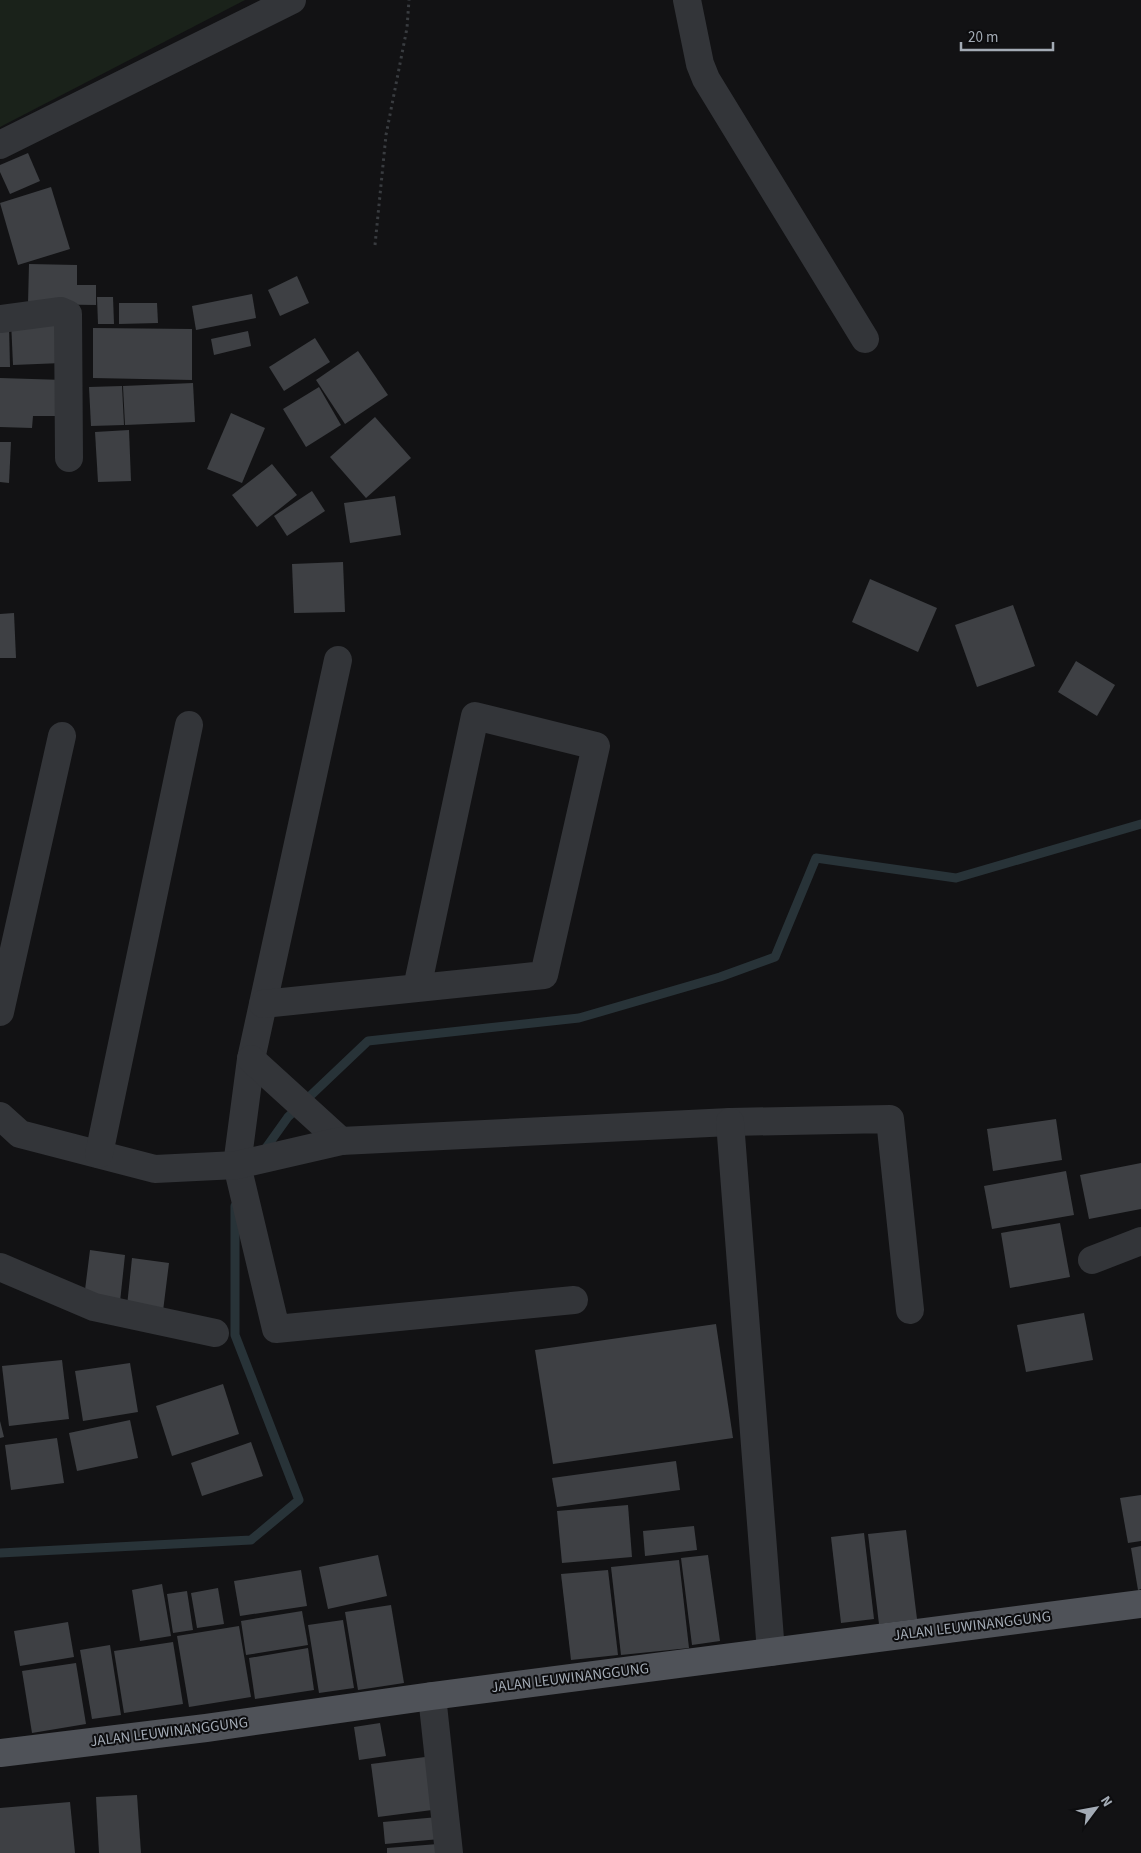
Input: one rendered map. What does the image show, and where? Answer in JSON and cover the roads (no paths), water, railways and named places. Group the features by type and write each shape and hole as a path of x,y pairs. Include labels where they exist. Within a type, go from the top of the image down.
{"main road":[{"name":"JALAN LEUWINANGGUNG","path":"0,1753 206,1728 432,1696 1141,1604"}],"street":[{"path":"0,146 292,0"},
{"path":"687,0 700,64 706,79 865,339"},
{"path":"0,319 61,311 68,314 69,458"},
{"path":"338,660 251,1059 237,1165 276,1329 574,1300"},
{"path":"263,1004 544,975 596,746 474,716 417,988"},
{"path":"99,1154 189,725"},
{"path":"0,1012 62,736"},
{"path":"251,1059 341,1141"},
{"path":"0,1116 20,1134 155,1169 237,1165 341,1141 730,1122 890,1119 910,1310"},
{"path":"730,1122 770,1652"},
{"path":"1092,1260 1141,1242"},
{"path":"0,1267 94,1307 216,1333"},
{"path":"432,1696 449,1853"}],"waterway":[{"path":"263,1152 288,1117 368,1041 579,1018 720,977 775,957 816,858 956,878 1141,824"},
{"path":"0,1553 251,1540 299,1500 235,1335 235,1206"}]}
